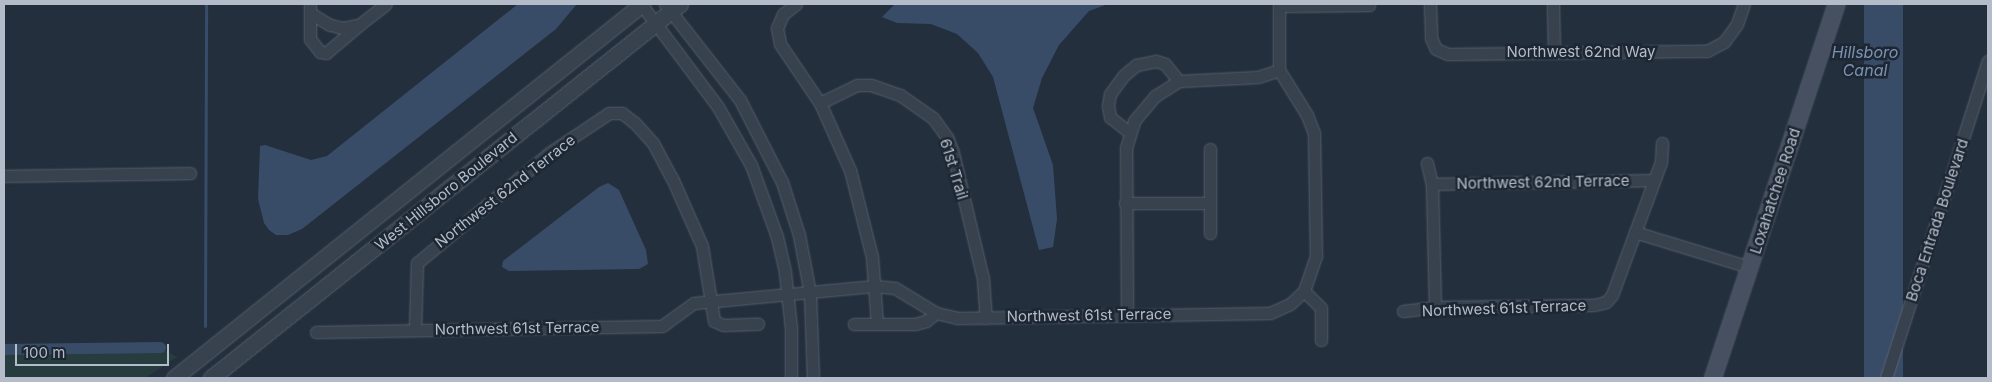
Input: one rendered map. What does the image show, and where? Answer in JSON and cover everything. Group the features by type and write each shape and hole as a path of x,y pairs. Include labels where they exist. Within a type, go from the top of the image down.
{"main road":[{"name":"Loxahatchee Road","path":"1713,378 1837,4"}],"street":[{"path":"310,8 310,39 320,52 326,52 386,4"},
{"path":"642,4 718,107 751,165 777,237 788,295 791,378"},
{"name":"West Hillsboro Boulevard","path":"174,378 642,4"},
{"path":"796,4 783,14 777,28 780,44 820,104 853,179 866,224 875,286 877,324"},
{"name":"Northwest 62nd Way","path":"1430,4 1431,38 1436,49 1448,54 1554,51 1707,51 1724,42 1737,24 1744,4"},
{"path":"1553,4 1554,51"},
{"path":"1321,340 1320,308 1304,291 1316,256 1314,133 1307,115 1279,70 1279,5 1368,5"},
{"path":"672,6 740,100 767,148 799,235 810,293 813,378"},
{"name":"West Hillsboro Boulevard","path":"211,378 656,24 672,6"},
{"path":"310,8 330,25 359,25"},
{"path":"1129,132 1110,117 1108,106 1110,94 1123,76 1136,65 1156,60 1164,64 1179,81"},
{"name":"Boca Entrada Boulevard","path":"1886,378 1988,61"},
{"path":"1127,314 1125,203 1129,132 1155,96 1179,81 1250,78 1279,70"},
{"name":"61st Trail","path":"820,104 857,85 871,85 907,99 934,118 947,137 953,153 983,279 986,318"},
{"name":"Northwest 62nd Terrace","path":"415,330 417,263 549,153 609,113 622,114 635,123 653,143 689,213 702,246 709,301"},
{"path":"1662,143 1661,162 1635,232 1749,267"},
{"path":"1210,149 1210,233"},
{"path":"1427,163 1432,184 1435,307"},
{"path":"4,176 190,173"},
{"name":"Northwest 62nd Terrace","path":"1432,184 1653,180"},
{"path":"1125,203 1210,203"},
{"name":"Northwest 61st Terrace","path":"1403,311 1435,307 1594,305 1606,302 1612,295 1635,232"},
{"name":"Northwest 61st Terrace","path":"316,332 662,326 694,303 875,286 895,288 936,313 957,318 1270,313 1290,304 1304,291"},
{"path":"709,301 714,321 723,325 758,324"},
{"path":"854,324 915,324 926,321 936,313"}],"green space":[{"path":"160,347 177,357 145,378 4,378 4,349"}],"water":[{"path":"518,4 577,4 556,29 302,229 288,235 276,235 269,230 264,223 258,199 260,146 265,145 311,160 327,156"},
{"path":"895,4 1108,4 1089,11 1059,45 1042,78 1033,108 1053,165 1057,219 1053,247 1039,250 993,77 978,53 957,34 931,24 897,23 882,17"},
{"name":"Hillsboro Canal","path":"1864,4 1903,4 1903,378 1864,378"},
{"path":"608,183 619,190 646,250 648,264 639,269 509,271 502,267 503,261 599,187"}],"waterway":[{"path":"205,326 206,4"},
{"path":"4,349 160,347"}]}
